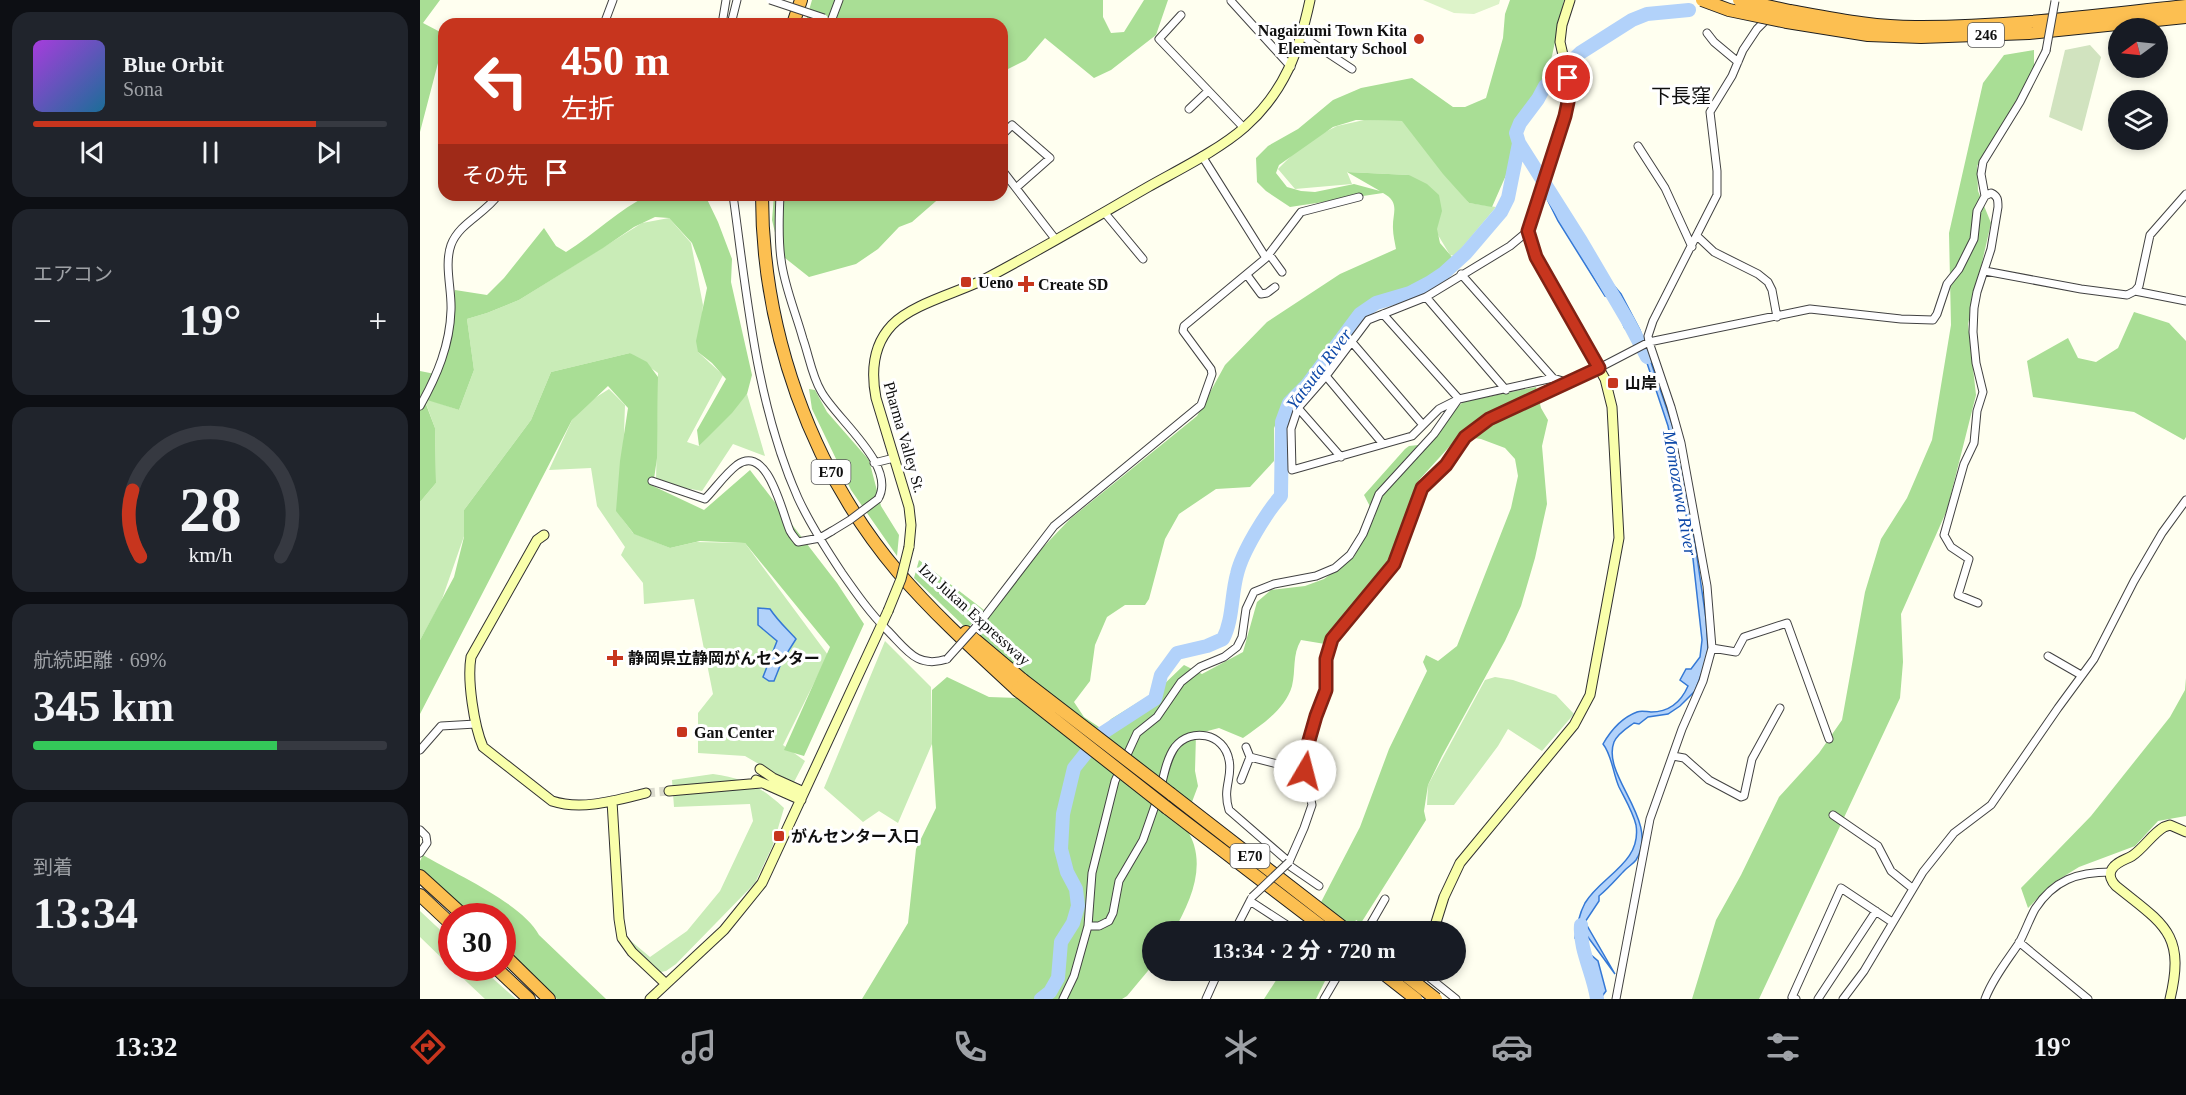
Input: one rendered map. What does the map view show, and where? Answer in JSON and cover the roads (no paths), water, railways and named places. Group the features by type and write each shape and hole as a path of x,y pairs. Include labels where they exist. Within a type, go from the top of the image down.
{"highway":[{"path":"788,18 795,0"},
{"path":"795,18 801,0"},
{"name":"246","path":"1702,0 1729,10 1787,11 1868,35 1921,38 2029,33 2186,17"},
{"name":"246","path":"1739,0 1787,11 1870,25 1921,27 2025,23 2186,6"},
{"name":"Izu Jukan Expressway","path":"765,201 770,261 777,303 788,352 803,400 847,493 873,533 900,568 1020,685 1167,808 1322,921"},
{"name":"Izu Jukan Expressway","path":"1020,685 1171,794 1323,921"},
{"path":"420,876 450,903"},
{"path":"420,896 438,912"},
{"path":"516,967 549,999"},
{"path":"510,981 529,999"},
{"path":"1392,981 1414,999"},
{"path":"1413,981 1436,999"}],"street":[{"path":"606,18 613,0"},
{"path":"724,18 726,0"},
{"path":"733,18 737,0"},
{"path":"770,0 820,18"},
{"path":"830,18 839,0"},
{"name":"Pharma Valley St.","path":"650,999 724,930 769,871 901,579 909,547 911,525 909,507 872,380 876,352 882,339 902,316 969,286 1056,240 1202,156 1244,129 1268,101 1291,67 1302,36 1310,0"},
{"path":"1436,921 1444,897 1460,863 1574,725 1590,695 1619,538 1609,389 1536,257 1528,231 1568,102 1568,78 1560,34 1570,0"},
{"path":"1231,1 1291,67"},
{"path":"1240,921 1251,899 1288,863 1312,805 1304,758 1326,690 1326,659 1332,639 1394,564 1422,488 1446,465 1465,437 1489,419 1599,368 1648,342 1810,309 1901,319 1933,320 1937,315 1947,284 1959,269 1974,239 1977,211 1985,195 1981,174 1983,162 2020,102 2046,51 2055,1"},
{"path":"1616,999 1650,819 1703,681 1712,648 1707,586 1681,442 1648,336 1653,321 1717,195 1717,171 1710,112 1757,29 1787,11"},
{"path":"725,13 734,15"},
{"path":"1181,15 1159,39 1244,129"},
{"path":"1707,33 1738,62"},
{"path":"1302,36 1352,69"},
{"path":"1189,109 1208,91"},
{"path":"1008,129 1012,125 1050,158 1017,189"},
{"path":"1638,146 1665,188 1692,247"},
{"path":"1202,156 1268,256 1282,272"},
{"path":"1008,178 1056,240"},
{"path":"1978,603 1958,595 1969,559 1951,547 1944,535 1964,464 1974,443 1977,411 1983,392 1976,363 1973,332 1974,308 1977,291 1991,249 1998,200 1991,193 1985,195"},
{"path":"1985,271 2127,295 2139,286 2150,235 2186,194"},
{"path":"733,201 746,293 769,410 781,453 795,489 820,538 857,594 882,625 918,661 935,663 947,659 982,620 1054,526 1202,405 1212,374 1211,369 1183,332 1184,326 1268,256 1301,212 1359,197"},
{"path":"420,406 434,381 448,338 451,311 451,247 458,231 494,201"},
{"path":"652,481 705,500 737,465 748,460 756,461 771,479 791,534 798,542 820,538 832,531 878,499 882,492 882,484 863,441 821,393 813,372 781,261 778,225 780,201"},
{"path":"1104,212 1143,260"},
{"path":"1528,231 1510,246 1426,297 1368,320 1326,376 1298,408 1291,429 1292,470 1412,436 1439,409 1459,399 1553,378"},
{"path":"1697,236 1714,252 1758,274 1768,282 1772,290 1777,317"},
{"path":"1461,274 1553,378 1566,382"},
{"path":"1247,275 1261,294 1267,294 1275,287"},
{"path":"2135,291 2186,301"},
{"path":"1426,297 1506,390"},
{"path":"1383,314 1459,399"},
{"path":"1351,341 1423,425"},
{"path":"1326,376 1383,444"},
{"path":"1063,999 1074,975 1088,926 1092,873 1115,781 1137,733 1157,717 1181,682 1200,667 1224,657 1238,647 1242,637 1246,609 1254,592 1274,584 1316,576 1335,568 1350,555 1363,534 1379,494 1434,434 1459,399"},
{"path":"1298,408 1341,457"},
{"path":"874,463 894,458"},
{"path":"1843,999 1864,971 1912,888 1947,840 1991,805 2094,659 2157,543 2186,500"},
{"path":"544,535 537,540 471,657 469,667 476,724 483,747 552,801 566,806 612,801 646,793"},
{"path":"1712,648 1736,652 1744,637 1787,622 1829,739"},
{"path":"2048,656 2081,675"},
{"path":"1673,756 1684,758 1709,780 1744,796 1752,759 1780,708"},
{"path":"420,750 441,726 476,724"},
{"path":"1088,926 1099,926 1110,921 1119,881 1143,840 1154,812 1168,762 1175,748 1184,739 1194,735 1208,735 1216,739 1229,758 1230,771 1225,798 1229,810 1288,863 1319,886"},
{"path":"1241,780 1250,757 1246,747"},
{"path":"1250,757 1305,771"},
{"path":"758,782 760,769 802,796"},
{"path":"669,791 758,782 802,796"},
{"path":"612,801 622,938 632,952 666,984"},
{"path":"1833,815 1878,846 1892,871 1912,888"},
{"path":"2170,999 2180,971 2181,960 2175,938 2166,927 2111,881 2111,872 2117,864 2137,852 2164,827 2170,825 2186,832"},
{"path":"420,830 426,836 427,843 422,851"},
{"path":"1985,999 2036,909 2055,886 2074,875 2111,872"},
{"path":"1796,999 1792,997 1841,888 1892,922"},
{"path":"1251,899 1282,921"},
{"path":"1373,921 1385,899"},
{"path":"1818,999 1875,911"},
{"path":"2019,942 2088,999"},
{"path":"1206,999 1214,981"},
{"path":"1324,999 1335,981"},
{"path":"1414,999 1418,981"},
{"path":"1434,981 1456,999"}],"water":[{"path":"1547,193 1585,257 1600,269 1621,294 1640,330 1676,436 1687,488 1706,619 1708,650 1695,691 1668,714 1648,717 1639,724 1634,723 1620,733 1614,742 1612,755 1615,769 1637,814 1642,845 1636,860 1599,896 1599,901 1585,922 1615,974 1585,933 1590,954 1598,961 1606,991 1600,999 1596,999 1599,993 1589,954 1586,947 1575,938 1577,925 1585,903 1592,893 1627,859 1636,838 1635,820 1619,787 1603,744 1617,725 1631,715 1641,711 1664,710 1674,705 1682,697 1688,686 1680,680 1686,669 1691,669 1700,657 1702,640 1692,550 1688,540 1686,514 1668,426 1635,327 1620,301 1625,329 1612,298 1605,296 1558,221 1545,195"},
{"path":"758,608 770,609 796,639 782,661 774,681 763,677 777,641 758,625"}],"waterway":[{"name":"Momozawa River","path":"1647,357 1581,241 1519,143 1516,133 1520,123 1545,86 1580,53 1632,20 1647,14 1689,10"},
{"name":"Yatsuta River","path":"1041,999 1050,992 1058,978 1061,942 1073,923 1078,906 1076,889 1067,872 1061,849 1063,814 1074,768 1101,734 1155,699 1161,675 1177,653 1207,646 1223,639 1229,624 1235,582 1244,555 1255,533 1281,496 1282,422 1289,403 1307,385 1360,314 1376,303 1410,293 1429,283 1466,253 1501,212 1508,198 1519,143"},
{"name":"Momozawa River","path":"1581,925 1584,953 1597,999"}],"tunnel":[{"path":"646,793 669,791"}],"place":[{"name":"Nagaizumi Town Kita Elementary School","path":"1419,39"},
{"name":"Ueno","path":"966,282"},
{"name":"Create SD","path":"1026,284"},
{"name":"山岸","path":"1613,383"},
{"name":"静岡県立静岡がんセンター","path":"615,658"},
{"name":"Gan Center","path":"682,732"},
{"name":"がんセンター入口","path":"779,836"}],"district":[{"name":"下長窪","path":"1681,96"}]}
